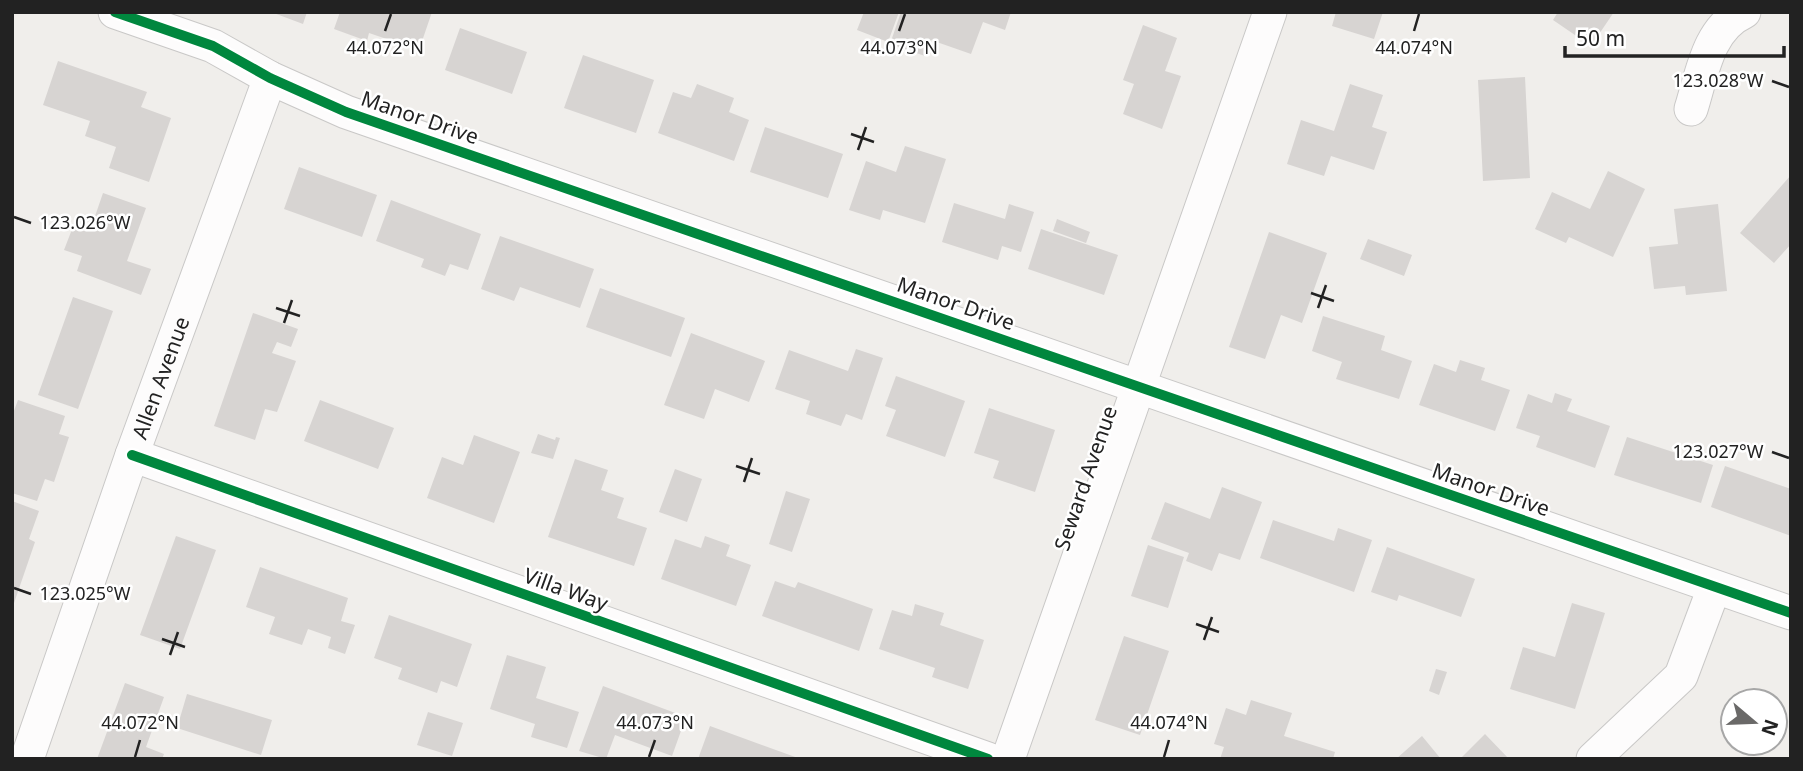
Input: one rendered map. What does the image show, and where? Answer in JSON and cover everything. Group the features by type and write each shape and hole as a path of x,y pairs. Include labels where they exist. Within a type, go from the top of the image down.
{"street":[{"name":"Manor Drive","path":"115,12 213,46 270,78 346,112 1791,613"},
{"name":"Seward Avenue","path":"1008,759 1270,12"},
{"path":"1691,109 1711,44 1734,17 1744,12"},
{"name":"Allen Avenue","path":"27,759 132,455 270,78"},
{"name":"Villa Way","path":"132,455 988,759"},
{"path":"1593,759 1681,676 1714,588"}],"building":[{"path":"271,12 307,12 303,24"},
{"path":"340,12 432,12 419,50 369,33 367,41 334,29"},
{"path":"864,12 899,12 888,42 857,30"},
{"path":"901,12 1011,12 1005,30 983,22 971,54 931,40 925,56 890,44"},
{"path":"1336,12 1383,12 1374,39 1332,26"},
{"path":"1558,12 1614,12 1591,46 1553,20"},
{"path":"1143,25 1177,38 1165,71 1181,76 1162,129 1123,114 1134,84 1123,80"},
{"path":"460,28 527,52 512,94 445,70"},
{"path":"583,55 654,80 636,133 564,108"},
{"path":"58,61 147,92 141,107 171,118 149,182 109,168 116,147 85,136 90,121 43,105"},
{"path":"1525,77 1530,178 1483,181 1478,80"},
{"path":"697,84 734,98 729,112 749,120 734,161 658,133 673,92 691,98"},
{"path":"1350,84 1383,95 1372,127 1387,132 1374,170 1331,156 1324,176 1287,164 1301,120 1334,131"},
{"path":"765,127 843,154 828,198 750,172"},
{"path":"905,146 946,159 925,223 883,210 880,220 849,210 866,161 896,172"},
{"path":"299,167 377,195 362,237 284,209"},
{"path":"1608,171 1645,189 1613,257 1569,237 1566,243 1535,229 1552,192 1590,209"},
{"path":"1791,175 1791,244 1774,263 1740,233"},
{"path":"103,193 146,208 127,261 151,269 141,295 77,271 82,256 64,250 76,219 92,225"},
{"path":"391,200 481,234 468,270 450,264 445,276 421,267 424,259 376,241"},
{"path":"954,203 1005,219 1009,204 1034,212 1021,252 1002,246 998,260 942,242"},
{"path":"1718,204 1727,291 1686,295 1685,286 1654,289 1649,247 1678,244 1674,209"},
{"path":"1057,219 1090,232 1086,243 1053,231"},
{"path":"1041,229 1118,255 1104,295 1028,269"},
{"path":"1269,232 1327,253 1302,323 1281,315 1265,359 1229,347"},
{"path":"500,236 594,269 580,308 520,287 514,301 481,289"},
{"path":"1368,239 1412,255 1404,276 1360,259"},
{"path":"600,288 685,318 671,357 586,327"},
{"path":"73,297 113,311 78,409 38,395"},
{"path":"253,313 298,329 291,347 277,342 272,353 296,361 277,412 265,409 255,440 214,426"},
{"path":"1323,316 1385,336 1381,350 1412,361 1399,399 1336,379 1342,362 1312,351"},
{"path":"691,333 765,361 749,402 715,389 704,419 664,405"},
{"path":"856,349 883,358 862,420 846,414 841,426 806,414 810,401 775,389 789,350 848,371"},
{"path":"1460,360 1485,368 1481,380 1510,390 1495,431 1419,405 1434,364 1456,372"},
{"path":"896,376 965,401 945,457 886,436 896,410 885,406"},
{"path":"1555,393 1572,399 1567,411 1610,426 1595,468 1536,447 1540,436 1516,428 1528,394 1552,403"},
{"path":"18,400 65,416 59,434 69,437 54,482 45,479 37,501 12,493 12,416"},
{"path":"320,400 394,428 378,469 304,441"},
{"path":"989,408 1055,430 1035,492 993,478 999,461 974,453"},
{"path":"538,434 555,440 556,437 560,438 553,459 531,453"},
{"path":"474,435 520,452 494,523 427,498 442,457 463,465"},
{"path":"1627,437 1713,465 1701,503 1614,475"},
{"path":"575,459 608,470 601,490 624,498 617,518 647,528 634,566 548,537"},
{"path":"1725,466 1791,489 1791,536 1711,507"},
{"path":"675,469 702,479 687,522 659,512"},
{"path":"1222,487 1262,502 1240,560 1219,553 1212,571 1186,561 1189,553 1151,539 1165,502 1210,519"},
{"path":"786,491 810,499 792,552 769,544"},
{"path":"12,501 39,511 29,539 35,542 13,606"},
{"path":"1273,520 1334,541 1338,528 1372,540 1354,592 1260,558"},
{"path":"176,536 216,550 180,649 140,635"},
{"path":"705,536 730,545 726,556 751,565 736,606 661,579 675,539 701,548"},
{"path":"1148,545 1184,557 1168,608 1131,596"},
{"path":"1387,547 1475,579 1461,617 1399,595 1397,601 1371,592"},
{"path":"260,567 348,598 341,621 355,625 345,654 328,648 331,637 308,629 302,645 269,634 275,617 246,607"},
{"path":"775,581 795,588 798,582 873,609 859,651 762,616"},
{"path":"1572,603 1605,613 1575,709 1510,689 1523,647 1555,657"},
{"path":"915,604 944,613 940,625 984,640 968,689 932,677 935,668 879,649 892,610 912,616"},
{"path":"389,615 472,644 457,687 441,681 437,693 398,679 402,668 374,658"},
{"path":"1124,636 1169,651 1140,735 1095,720"},
{"path":"507,655 546,667 536,698 579,712 567,748 531,737 535,724 490,709"},
{"path":"1436,669 1447,672 1439,695 1429,691"},
{"path":"125,683 164,697 146,747 164,754 162,759 97,759"},
{"path":"603,686 686,717 672,756 615,735 606,759 579,751"},
{"path":"187,694 272,720 261,755 177,728"},
{"path":"1251,700 1292,713 1284,736 1335,752 1333,759 1220,759 1224,747 1214,744 1226,708 1246,715"},
{"path":"428,712 463,723 452,756 417,745"},
{"path":"710,726 798,758 798,759 698,759"},
{"path":"1485,734 1509,759 1460,759"},
{"path":"1422,736 1441,759 1396,759"}],"cycle path":[{"path":"115,12 213,46 270,78 346,112 1791,613"},
{"path":"132,455 988,759"}]}
